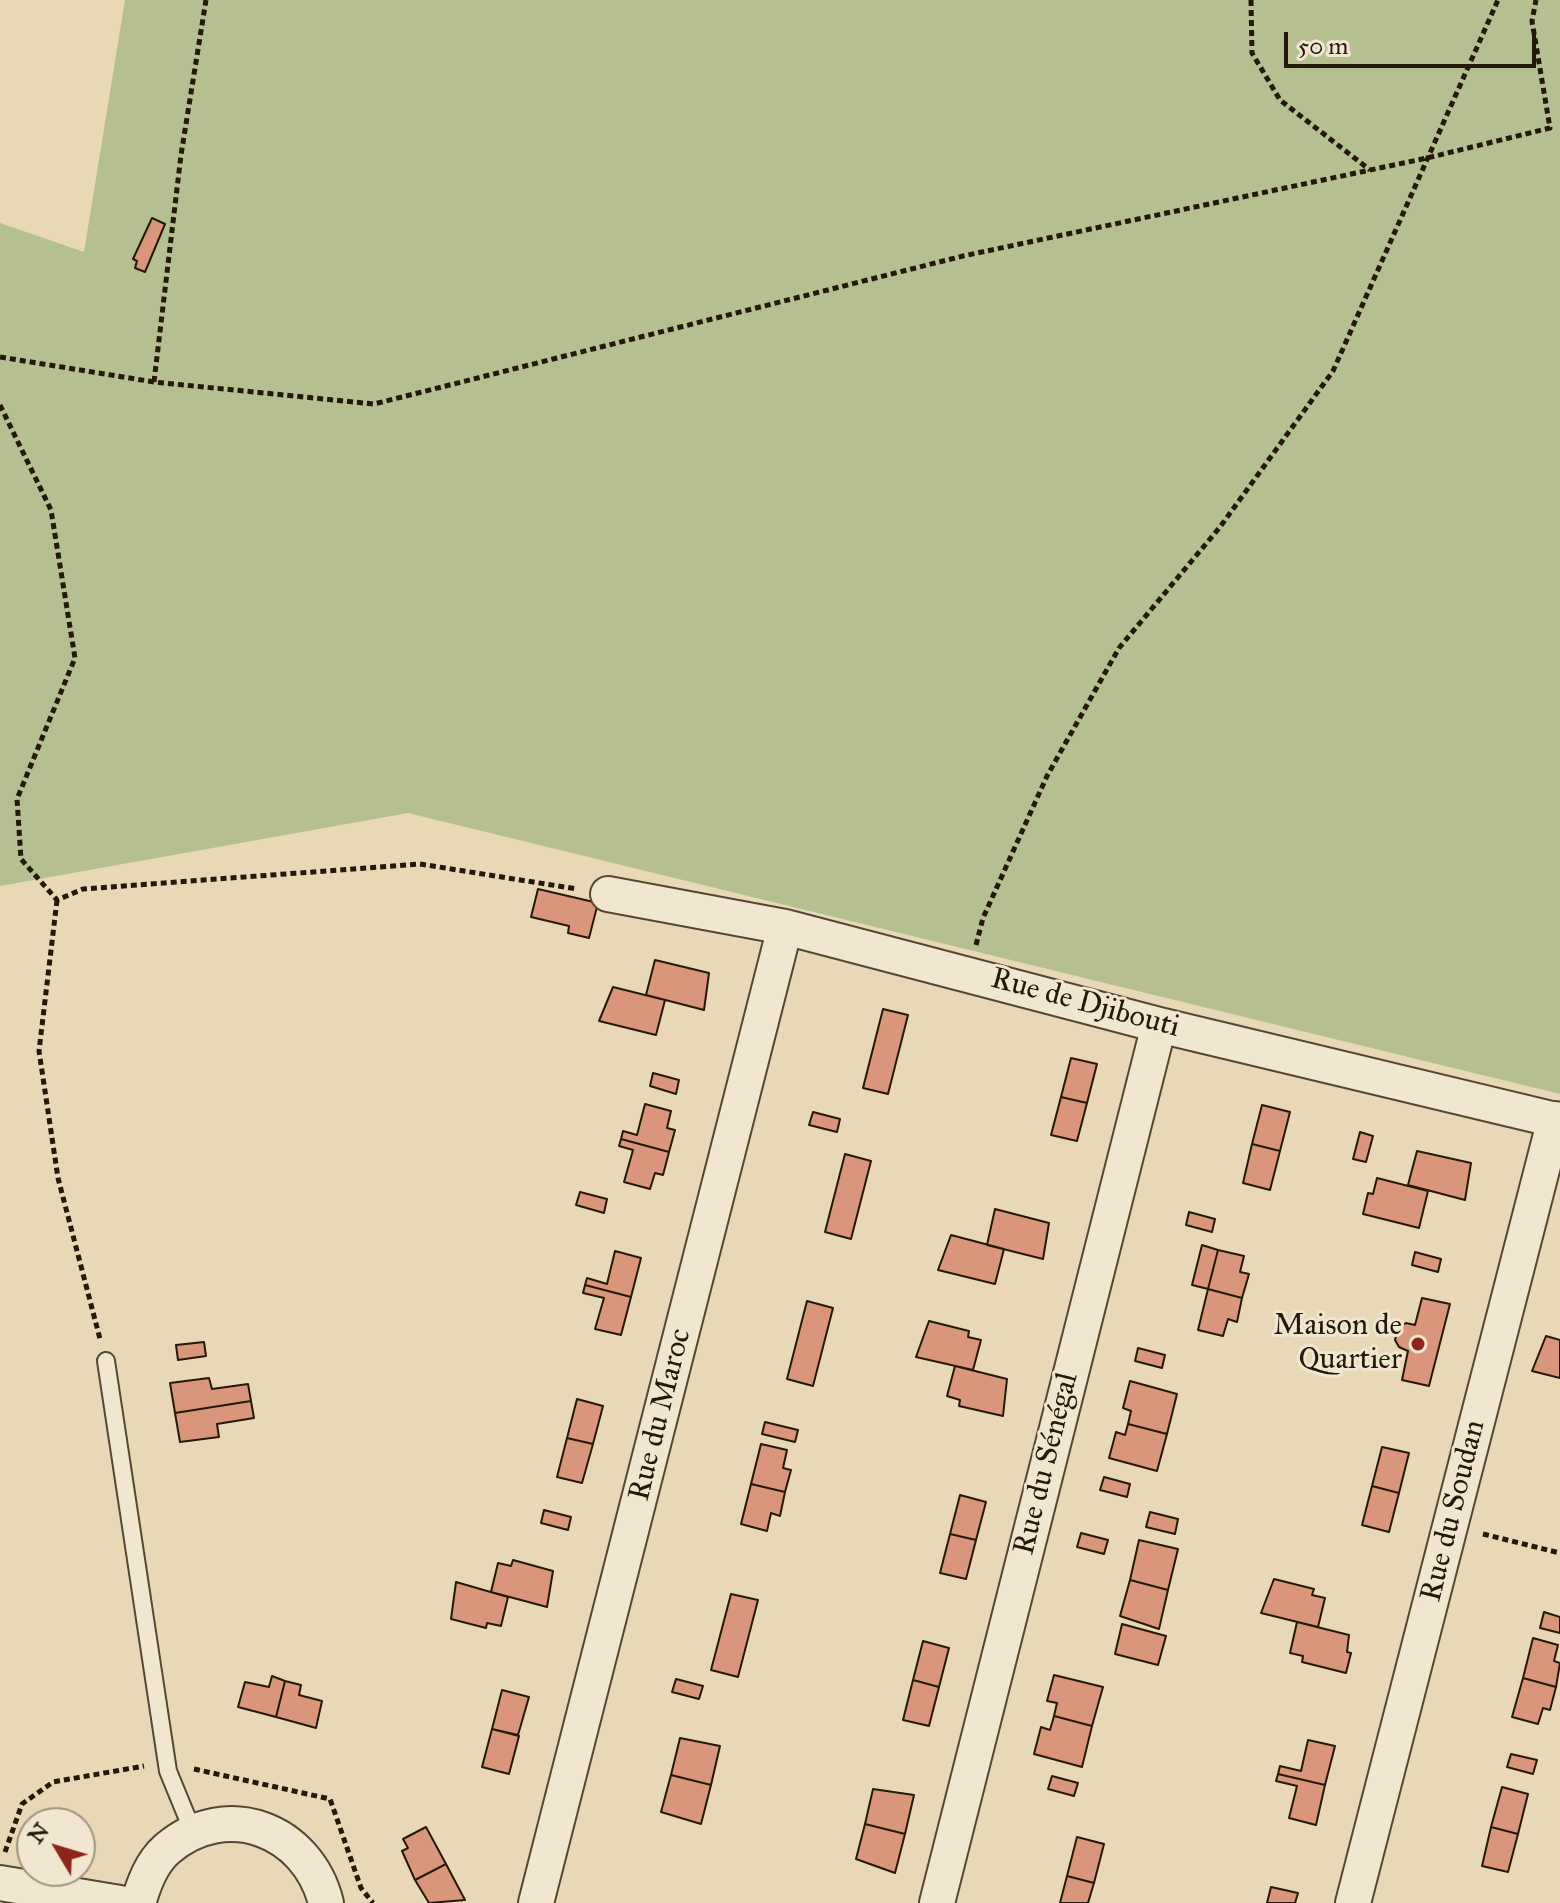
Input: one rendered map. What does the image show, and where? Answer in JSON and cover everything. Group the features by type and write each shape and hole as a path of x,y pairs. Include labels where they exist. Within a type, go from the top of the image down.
{"street":[{"name":"Rue de Djibouti","path":"608,894 785,927 1159,1025 1558,1120"},
{"name":"Rue du Maroc","path":"536,1903 785,927"},
{"name":"Rue du Sénégal","path":"937,1903 1159,1025"},
{"name":"Rue du Soudan","path":"1353,1903 1558,1120"},
{"path":"138,1903 146,1877 165,1850 193,1832 229,1824 266,1829 298,1849 320,1879 326,1903"},
{"path":"0,1883 120,1903"}],"lane":[{"path":"106,1361 168,1771 193,1832"}],"path":[{"path":"154,382 181,155 206,0"},
{"path":"1251,0 1252,53 1280,100 1370,170"},
{"path":"970,973 983,918 1047,776 1119,648 1220,527 1333,371 1498,0"},
{"path":"0,357 154,382 374,404 963,256 1427,158 1550,128 1532,21 1536,0"},
{"path":"0,405 51,510 75,658 17,799 21,859 57,900 39,1051 58,1178 106,1361"},
{"path":"57,900 83,889 420,864 608,894"},
{"path":"1450,1526 1560,1553"}],"green space":[{"path":"125,0 1560,0 1560,1094 408,813 0,886 0,223 84,252"}],"building":[{"path":"152,218 165,224 145,272 135,268 137,261 133,259"},
{"path":"538,889 598,903 589,938 568,933 569,926 531,917"},
{"path":"655,960 709,973 704,1010 646,995"},
{"path":"613,987 665,1000 656,1035 599,1021"},
{"path":"883,1009 908,1015 888,1094 863,1088"},
{"path":"1071,1058 1097,1064 1087,1103 1061,1097"},
{"path":"653,1073 679,1080 676,1094 650,1086"},
{"path":"1061,1097 1087,1103 1077,1141 1051,1135"},
{"path":"645,1104 671,1111 667,1128 675,1130 669,1152 621,1139 623,1131 637,1135"},
{"path":"1262,1105 1290,1112 1280,1151 1252,1144"},
{"path":"813,1112 840,1119 837,1132 809,1125"},
{"path":"1360,1132 1373,1136 1366,1162 1353,1159"},
{"path":"621,1139 669,1152 663,1175 655,1173 650,1189 624,1182 633,1150 619,1146"},
{"path":"1252,1144 1280,1151 1270,1190 1243,1183"},
{"path":"1417,1151 1471,1163 1465,1200 1408,1185"},
{"path":"845,1154 871,1161 851,1239 825,1232"},
{"path":"1377,1178 1428,1191 1419,1228 1363,1214 1368,1193 1373,1194"},
{"path":"580,1192 607,1199 604,1213 576,1205"},
{"path":"995,1209 1049,1223 1043,1259 987,1245"},
{"path":"1189,1212 1215,1219 1212,1232 1186,1225"},
{"path":"951,1235 1004,1249 995,1284 938,1270"},
{"path":"1202,1245 1218,1250 1208,1289 1192,1285"},
{"path":"1218,1250 1244,1256 1240,1272 1249,1274 1242,1298 1208,1289"},
{"path":"615,1251 641,1258 631,1297 585,1285 587,1278 607,1284"},
{"path":"1415,1252 1441,1259 1438,1272 1412,1265"},
{"path":"585,1285 631,1297 621,1335 595,1329 604,1298 583,1293"},
{"path":"1208,1289 1242,1298 1237,1322 1228,1319 1223,1336 1198,1330"},
{"name":"Maison de Quartier","path":"1422,1298 1450,1304 1429,1386 1402,1380 1408,1351 1399,1347 1395,1340 1398,1328 1406,1323 1415,1325"},
{"path":"807,1301 833,1308 813,1386 787,1379"},
{"path":"929,1321 969,1331 968,1337 981,1340 973,1370 916,1357"},
{"path":"1546,1336 1560,1340 1560,1378 1532,1371"},
{"path":"204,1342 206,1356 178,1360 176,1345"},
{"path":"1138,1348 1165,1355 1162,1368 1135,1361"},
{"path":"955,1366 1007,1379 1003,1416 959,1406 960,1400 947,1396"},
{"path":"209,1378 212,1389 248,1384 251,1401 175,1413 170,1383"},
{"path":"1130,1381 1177,1394 1167,1434 1128,1424 1131,1411 1123,1408"},
{"path":"577,1399 603,1406 593,1444 567,1438"},
{"path":"251,1401 254,1418 217,1424 219,1437 180,1442 175,1413"},
{"path":"765,1422 798,1430 795,1442 762,1434"},
{"path":"1128,1424 1167,1434 1157,1471 1109,1458 1116,1432 1125,1435"},
{"path":"567,1438 593,1444 582,1483 557,1477"},
{"path":"761,1444 787,1450 783,1468 791,1470 785,1492 751,1484"},
{"path":"1382,1447 1409,1453 1399,1493 1372,1486"},
{"path":"1104,1477 1130,1484 1127,1497 1100,1490"},
{"path":"751,1484 785,1492 780,1516 771,1513 767,1531 741,1524"},
{"path":"1372,1486 1399,1493 1389,1532 1362,1525"},
{"path":"960,1495 986,1502 976,1540 950,1534"},
{"path":"544,1510 571,1517 568,1530 541,1523"},
{"path":"1150,1512 1178,1519 1175,1534 1146,1527"},
{"path":"1081,1533 1108,1540 1104,1554 1077,1547"},
{"path":"950,1534 976,1540 966,1579 940,1573"},
{"path":"1139,1540 1178,1549 1168,1590 1130,1580"},
{"path":"513,1560 553,1571 547,1607 491,1592 498,1563 511,1566"},
{"path":"1274,1579 1314,1589 1312,1595 1325,1598 1318,1627 1261,1613"},
{"path":"1130,1580 1168,1590 1159,1629 1120,1616"},
{"path":"456,1582 508,1597 501,1626 487,1623 486,1628 451,1619"},
{"path":"731,1594 758,1600 738,1677 711,1670"},
{"path":"1544,1612 1560,1617 1560,1633 1540,1628"},
{"path":"1297,1622 1349,1635 1347,1652 1351,1653 1346,1673 1302,1662 1303,1656 1290,1653"},
{"path":"1122,1624 1166,1636 1158,1665 1115,1654"},
{"path":"1533,1638 1558,1645 1554,1661 1560,1663 1556,1687 1523,1678"},
{"path":"923,1641 949,1648 939,1687 913,1680"},
{"path":"1054,1675 1103,1687 1092,1726 1054,1716 1057,1703 1047,1701"},
{"path":"272,1676 285,1681 276,1717 238,1707 245,1682 269,1687"},
{"path":"1523,1678 1556,1687 1550,1710 1543,1708 1538,1724 1512,1717"},
{"path":"676,1679 703,1686 699,1699 672,1692"},
{"path":"913,1680 939,1687 929,1726 903,1720"},
{"path":"285,1681 301,1685 299,1695 322,1701 316,1728 276,1717"},
{"path":"502,1690 529,1697 518,1735 492,1729"},
{"path":"1054,1716 1092,1726 1082,1767 1034,1754 1041,1727 1050,1730"},
{"path":"492,1729 519,1736 509,1774 482,1767"},
{"path":"680,1738 720,1746 711,1785 671,1775"},
{"path":"1308,1740 1335,1746 1325,1785 1278,1774 1280,1766 1301,1771"},
{"path":"1511,1754 1537,1760 1533,1774 1507,1767"},
{"path":"1278,1774 1325,1785 1316,1825 1289,1818 1297,1786 1276,1781"},
{"path":"671,1775 711,1785 701,1824 661,1812"},
{"path":"1052,1776 1078,1783 1074,1796 1048,1789"},
{"path":"1502,1787 1528,1794 1518,1834 1491,1827"},
{"path":"873,1789 914,1795 905,1834 865,1824"},
{"path":"865,1824 905,1834 895,1873 856,1859"},
{"path":"426,1827 446,1864 415,1880 402,1851 408,1848 403,1839"},
{"path":"1491,1827 1518,1834 1508,1872 1482,1866"},
{"path":"1077,1837 1104,1844 1094,1883 1067,1876"},
{"path":"446,1864 465,1900 429,1903 415,1880"},
{"path":"1067,1876 1094,1883 1088,1903 1060,1903"},
{"path":"1271,1887 1298,1893 1295,1903 1267,1903"}],"place":[{"name":"Maison de Quartier","path":"1418,1344"}]}
